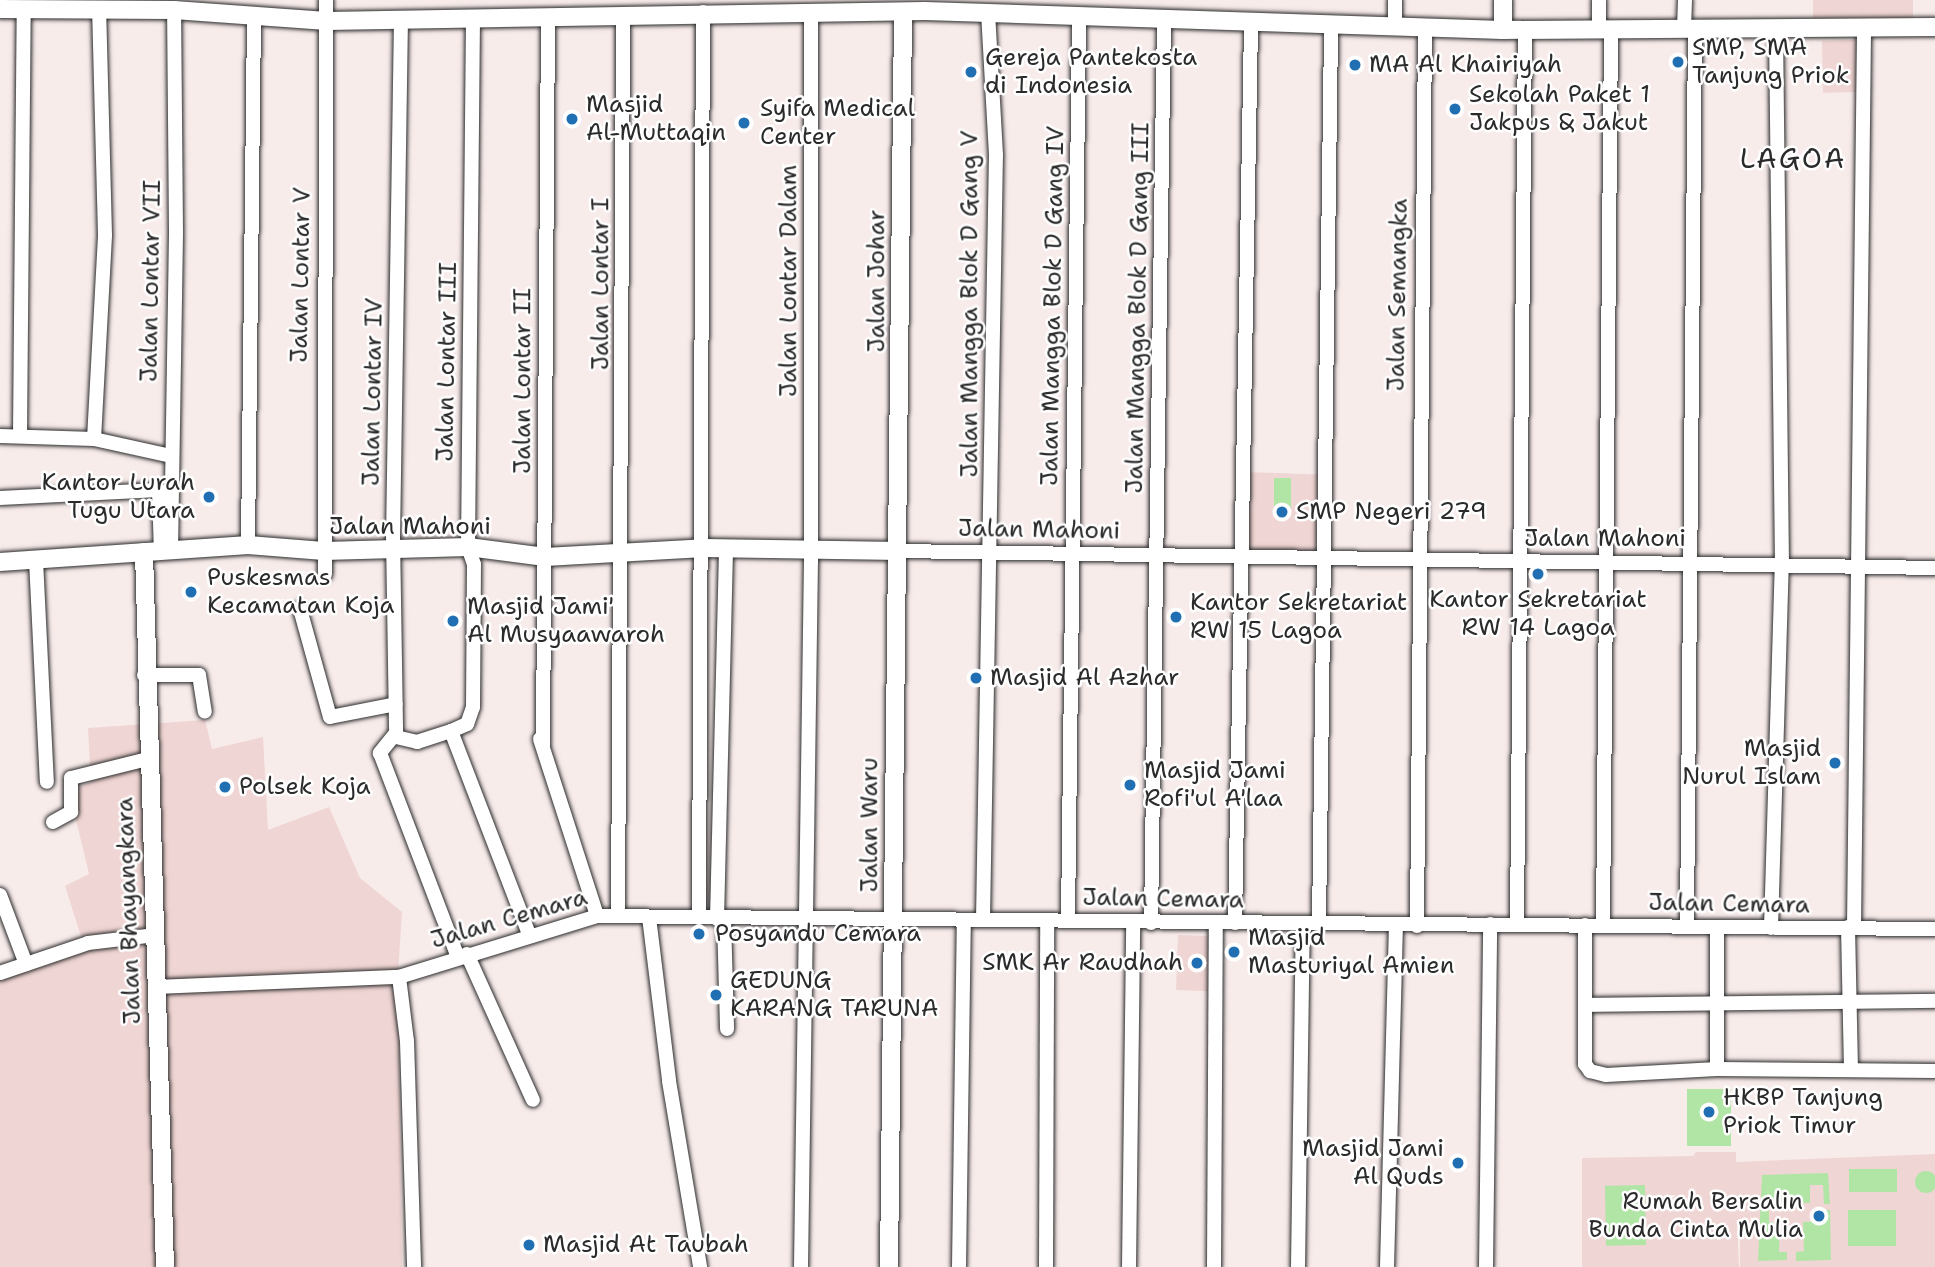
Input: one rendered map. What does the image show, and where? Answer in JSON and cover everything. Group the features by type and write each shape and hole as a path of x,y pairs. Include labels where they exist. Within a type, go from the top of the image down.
{"street":[{"name":"Jalan Lontar V","path":"325,574 327,0"},
{"path":"1395,0 1395,25"},
{"path":"1503,0 1503,30"},
{"path":"1599,0 1605,29 1603,925"},
{"path":"1685,0 1690,29 1687,925"},
{"path":"0,9 174,10 327,21 802,7 903,12 925,6 988,12 1251,24 1395,25 1503,30 1935,27"},
{"name":"Jalan Lontar Dalam","path":"801,1267 811,550 802,7"},
{"path":"20,435 24,10"},
{"name":"Jalan Lontar VII","path":"159,552 171,456 176,233 174,10"},
{"path":"94,439 105,235 99,11"},
{"path":"699,918 704,548 703,12"},
{"name":"Jalan Johar","path":"900,551 903,12"},
{"name":"Jalan Mangga Blok D Gang V","path":"983,920 996,155 988,12"},
{"name":"Jalan Lontar I","path":"618,916 624,554 624,14"},
{"name":"Jalan Mangga Blok D Gang IV","path":"1068,920 1079,15"},
{"name":"Jalan Lontar II","path":"543,746 548,16"},
{"path":"248,545 254,17"},
{"name":"Jalan Lontar III","path":"453,738 467,724 473,707 474,564 468,547 474,17"},
{"name":"Jalan Lontar IV","path":"396,737 395,549 401,18"},
{"name":"Jalan Mangga Blok D Gang III","path":"1151,923 1164,19"},
{"path":"1235,923 1251,24"},
{"path":"1319,924 1331,26"},
{"name":"Jalan Semangka","path":"1417,926 1418,563 1425,27"},
{"path":"1851,1070 1851,927 1861,568 1864,28"},
{"path":"1517,924 1525,29"},
{"path":"1771,928 1782,566 1776,29"},
{"path":"0,436 94,439 171,456"},
{"path":"0,498 159,490 159,552"},
{"name":"Jalan Mahoni","path":"0,562 248,545 324,551 468,547 545,557 704,548 1072,556 1322,556 1418,563 1605,562 1935,568"},
{"path":"726,549 720,919 727,1029"},
{"name":"Jalan Waru","path":"888,1267 894,921 894,723 900,551"},
{"name":"Jalan Bhayangkara","path":"159,552 145,675 158,987 165,1267"},
{"path":"36,560 47,782"},
{"path":"300,609 330,717 396,704"},
{"path":"145,675 199,675 205,712"},
{"path":"534,725 597,916"},
{"path":"529,934 453,738 417,742 396,737 381,749 381,759 462,956 533,1100"},
{"path":"53,822 71,812 71,778 147,759"},
{"path":"0,898 26,964"},
{"name":"Jalan Cemara","path":"158,987 398,977 529,934 597,916 894,921 1068,920 1133,929 1151,923 1217,930 1235,923 1303,927 1319,924 1517,924 1935,929"},
{"path":"649,917 669,1081 700,1267"},
{"path":"959,1267 964,920"},
{"path":"1046,1267 1047,920"},
{"path":"1486,1267 1490,924"},
{"path":"1585,925 1585,1064 1590,1071 1606,1075 1717,1069 1935,1071"},
{"path":"1387,1267 1396,926"},
{"path":"1298,1267 1303,927"},
{"path":"1717,927 1717,1069"},
{"path":"1129,1267 1133,929"},
{"path":"1214,1267 1217,930"},
{"path":"0,973 88,943 156,935"},
{"path":"398,977 407,1041 414,1267"},
{"path":"1586,1005 1935,1001"}],"shaded area":[{"path":"1813,0 1913,0 1913,21 1813,21"},
{"path":"1859,40 1860,92 1823,93 1822,41"},
{"name":"SMP Negeri 279","path":"1246,472 1318,475 1315,553 1243,551"},
{"path":"205,720 212,749 263,737 268,830 329,807 360,878 402,912 398,974 402,1267 0,1267 0,977 85,949 65,886 89,874 69,791 91,782 88,728"},
{"name":"SMK Ar Raudhah","path":"1178,935 1212,936 1210,991 1176,990"},
{"path":"1696,1152 1736,1152 1736,1162 1935,1154 1935,1267 1740,1267 1740,1223 1737,1222 1739,1267 1582,1267 1582,1158 1693,1156"}],"green space":[{"path":"1274,478 1291,478 1291,508 1274,508"},
{"path":"1687,1089 1731,1089 1731,1146 1687,1146"},
{"path":"1849,1169 1897,1169 1897,1192 1849,1192"},
{"path":"1926,1171 1934,1174 1937,1182 1934,1190 1926,1193 1918,1190 1915,1182 1918,1174"},
{"path":"1828,1173 1830,1204 1824,1204 1823,1185 1810,1185 1810,1203 1769,1203 1769,1222 1780,1223 1779,1252 1787,1252 1787,1260 1758,1261 1762,1175"},
{"path":"1645,1185 1646,1245 1606,1246 1605,1186"},
{"path":"1824,1210 1830,1210 1831,1260 1796,1261 1796,1252 1804,1251 1803,1222 1824,1221"},
{"path":"1848,1210 1896,1210 1896,1246 1848,1246"}],"place":[{"name":"SMP, SMA Tanjung Priok","path":"1678,62"},
{"name":"MA Al Khairiyah","path":"1355,65"},
{"name":"Gereja Pantekosta di Indonesia","path":"971,72"},
{"name":"Sekolah Paket 1 Jakpus & Jakut","path":"1455,109"},
{"name":"Masjid Al-Muttaqin","path":"572,119"},
{"name":"Syifa Medical Center","path":"744,123"},
{"name":"Kantor Lurah Tugu Utara","path":"209,497"},
{"name":"SMP Negeri 279","path":"1282,512"},
{"name":"Kantor Sekretariat RW 14 Lagoa","path":"1538,574"},
{"name":"Puskesmas Kecamatan Koja","path":"191,592"},
{"name":"Kantor Sekretariat RW 15 Lagoa","path":"1176,617"},
{"name":"Masjid Jami' Al Musyaawaroh","path":"453,621"},
{"name":"Masjid Al Azhar","path":"976,678"},
{"name":"Masjid Nurul Islam","path":"1835,763"},
{"name":"Masjid Jami Rofi'ul A'laa","path":"1130,785"},
{"name":"Polsek Koja","path":"225,787"},
{"name":"Posyandu Cemara","path":"699,934"},
{"name":"Masjid Masturiyal Amien","path":"1234,952"},
{"name":"SMK Ar Raudhah","path":"1197,963"},
{"name":"GEDUNG KARANG TARUNA","path":"716,995"},
{"name":"HKBP Tanjung Priok Timur","path":"1709,1112"},
{"name":"Masjid Jami Al Quds","path":"1458,1163"},
{"name":"Rumah Bersalin Bunda Cinta Mulia","path":"1819,1216"},
{"name":"Masjid At Taubah","path":"529,1245"}],"district":[{"name":"LAGOA","path":"1793,158"}]}
